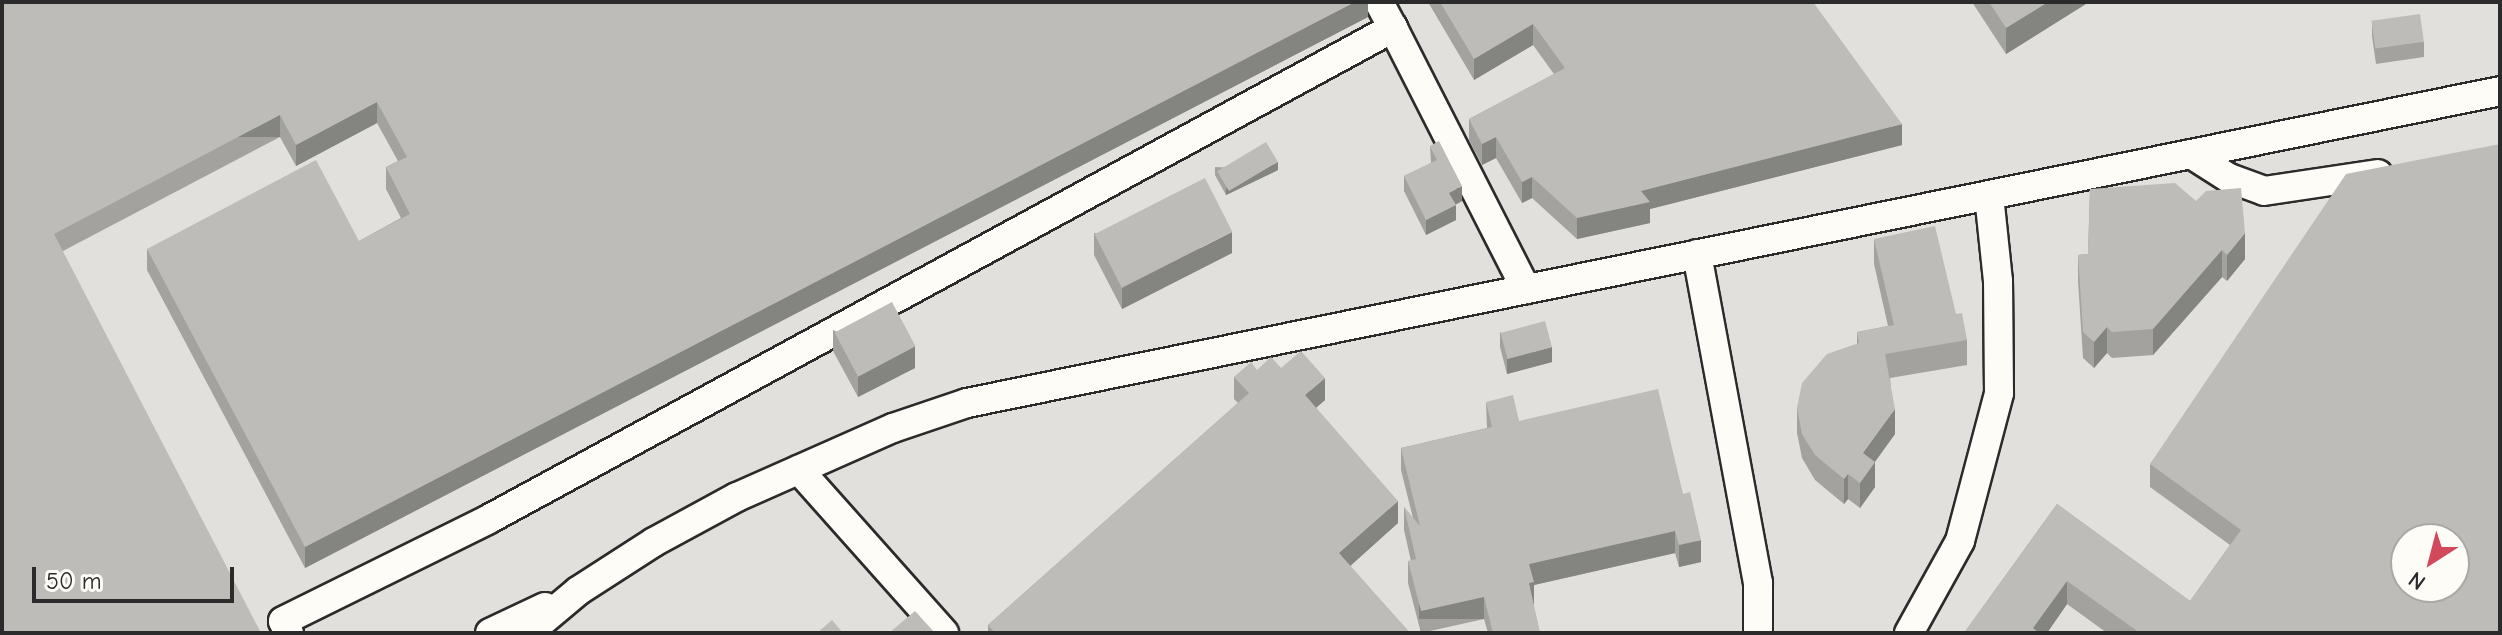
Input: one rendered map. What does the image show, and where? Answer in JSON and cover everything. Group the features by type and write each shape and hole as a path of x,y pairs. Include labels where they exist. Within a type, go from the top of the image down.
{"street":[{"path":"1379,2 1526,289"},
{"path":"289,633 283,621 489,519 1393,28"},
{"path":"528,633 578,591 654,542 799,470 893,428 967,403 2500,91"},
{"path":"2191,154 2229,178 2264,191 2313,187 2406,168"},
{"path":"1909,633 1960,541 1999,393 1998,281 1989,195"},
{"path":"1697,254 1758,583 1758,633"},
{"path":"799,470 944,633"},
{"path":"490,633 578,591"}],"shaded area":[{"path":"2,2 2500,2 2500,633 2,633"}],"building":[{"path":"2,2 1355,2 305,547 147,249 316,160 359,241 410,214 386,167 407,157 377,102 296,145 280,115 54,234 261,633 2,633"},
{"path":"1440,2 1813,2 1902,124 1641,191 1650,202 1577,218 1532,177 1522,182 1496,137 1482,144 1469,119 1565,68 1533,24 1474,59"},
{"path":"1989,2 2048,2 2006,28"},
{"path":"2420,14 2424,42 2375,49 2371,21"},
{"path":"1439,141 1462,186 1449,193 1456,205 1426,220 1404,176 1437,160 1430,146"},
{"path":"1266,142 1278,162 1229,191 1217,171"},
{"path":"2500,144 2500,633 2140,633 2067,581 2033,628 2039,633 1964,633 2057,504 2190,601 2241,530 2150,464 2346,174"},
{"path":"1205,178 1232,231 1122,288 1095,234"},
{"path":"2175,183 2196,201 2206,191 2241,188 2245,233 2227,255 2222,250 2153,329 2112,332 2107,327 2094,342 2083,332 2078,255 2088,254 2090,189"},
{"path":"1935,226 1956,314 1962,313 1967,340 1885,354 1895,409 1863,453 1875,462 1860,483 1848,474 1844,479 1815,455 1802,434 1797,408 1802,383 1827,354 1859,343 1857,332 1894,325 1874,239"},
{"path":"892,302 915,346 858,377 835,333"},
{"path":"1545,321 1552,347 1508,359 1501,333"},
{"path":"1301,351 1325,378 1305,395 1398,501 1339,553 1410,633 995,633 988,625 1249,393 1234,377 1251,362 1257,370 1271,357 1281,368"},
{"path":"1658,389 1683,494 1690,492 1701,540 1679,545 1675,531 1529,564 1534,582 1529,583 1540,633 1493,633 1484,597 1421,611 1408,561 1416,559 1404,507 1420,526 1401,448 1492,427 1486,402 1513,395 1519,421"},
{"path":"915,611 935,633 889,633"},
{"path":"832,620 843,633 817,633"}]}
